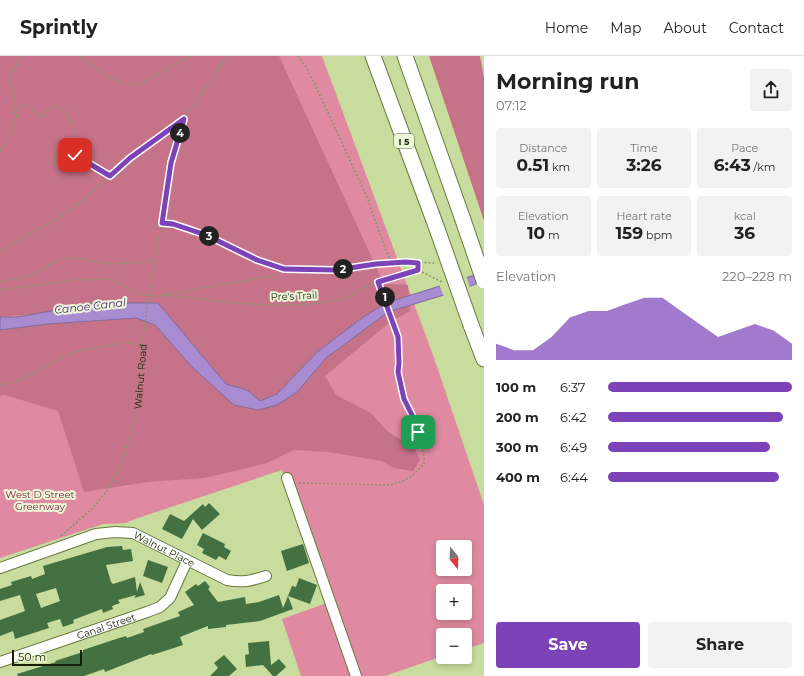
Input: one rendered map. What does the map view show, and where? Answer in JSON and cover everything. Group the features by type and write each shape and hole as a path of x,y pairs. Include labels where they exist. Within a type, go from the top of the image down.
{"highway":[{"name":"I 5","path":"372,56 484,359"},
{"path":"405,56 484,281"}],"street":[{"path":"288,481 356,676"},
{"name":"Walnut Place","path":"61,547 96,534 115,532 133,534 226,580 239,582 250,581 266,576"},
{"path":"0,568 61,547"},
{"name":"Canal Street","path":"0,662 160,607 170,598 187,561"}],"path":[{"path":"17,117 13,107 14,94 8,77 14,70 20,56"},
{"path":"80,56 107,76 122,83 140,84 191,56"},
{"path":"0,252 21,238 57,220 130,158 184,119 227,56"},
{"path":"298,56 306,67 316,87 367,197 386,251 392,263"},
{"path":"0,152 5,146 5,141 12,132 18,117 18,108 21,105 28,106 41,117 51,106 56,106 64,110 66,116 74,126 76,135 68,150 55,154 51,163 54,165 66,156 75,155 110,176"},
{"name":"Walnut Road","path":"61,547 60,537 93,508 106,492 122,462 137,412 144,329 171,163 184,119"},
{"path":"162,223 173,224 206,235 257,260 284,269 336,270 392,263 435,264 442,262"},
{"path":"0,282 33,275 50,264 68,257 109,264 145,262 156,259"},
{"path":"418,263 418,270 440,282 445,282"},
{"path":"164,295 273,276 284,269"},
{"name":"Pre's Trail","path":"0,290 74,280 110,279 139,295 164,295 271,305 308,305 340,300 378,282 418,270"},
{"path":"288,481 390,486 412,476 424,464 424,456 418,432 413,417 404,399 398,372 398,337 378,282"},
{"path":"0,384 21,380 69,355 82,350 122,342 130,342 143,348"}],"green space":[{"name":"West D Street Greenway","path":"0,56 322,56 433,355 484,505 484,643 472,647 472,628 436,628 436,658 385,676 301,676 282,619 327,603 282,470 126,523 103,524 0,558"}],"shaded area":[{"path":"0,56 279,56 384,284 408,285 410,311 390,322 325,376 336,395 371,413 388,432 414,447 420,460 413,471 394,468 381,461 329,452 294,450 267,463 205,478 147,482 84,492 58,411 5,395 0,396 0,330 48,324 136,318 155,325 192,367 234,405 258,410 297,392 326,358 388,312 291,380 277,394 260,401 247,390 226,384 157,303 0,317"},
{"path":"429,56 480,56 484,77 484,221"}],"water":[{"name":"Canoe Canal","path":"484,272 484,281 457,291 388,312 326,358 297,392 277,405 258,410 234,405 192,367 155,325 136,318 48,324 0,330 0,317 18,317 95,303 158,303 226,384 247,390 260,401 277,394 317,352 362,318 386,303"}],"pier":[{"path":"466,275 470,288 444,297 439,284"}],"building":[{"path":"209,503 220,514 202,530 193,519 182,539 162,529 170,514 184,521 203,504 205,507"},
{"path":"203,533 225,544 224,547 231,551 226,560 219,556 216,560 202,553 204,549 197,545"},
{"path":"303,544 309,563 287,571 281,551"},
{"path":"122,546 123,550 131,549 133,561 106,565 111,582 113,584 135,577 137,592 140,582 145,595 134,598 136,595 118,600 120,603 112,606 113,609 103,613 102,609 73,620 74,623 63,627 60,619 47,623 49,628 15,639 13,631 0,636 0,620 25,611 20,595 0,601 0,589 12,585 11,582 31,576 32,579 45,574 43,566 107,547","holes":["56,588 60,601 41,608 36,594"]},
{"path":"148,560 168,567 162,583 143,576"},
{"path":"299,578 317,585 310,604 288,596 292,586 296,587"},
{"path":"205,581 210,587 208,589 218,602 245,597 246,604 259,602 279,595 283,608 288,596 293,609 260,621 226,625 226,627 208,629 208,626 180,637 183,645 152,655 151,654 105,672 104,669 84,676 18,676 17,674 56,662 55,661 83,652 83,650 126,636 127,638 144,632 143,629 180,616 178,612 194,605 185,592 196,584 198,586"},
{"path":"269,641 271,665 279,659 286,667 276,676 273,676 263,665 246,667 245,655 249,654 248,643"},
{"path":"224,655 237,669 229,676 210,676 218,668 214,663"}],"route":[{"path":"75,155 110,176 130,158 184,119 171,163 162,223 173,224 206,235 257,260 284,269 336,270 376,264 406,262 418,263 418,270 378,282 398,337 398,372 404,399 413,417 418,432"}]}
